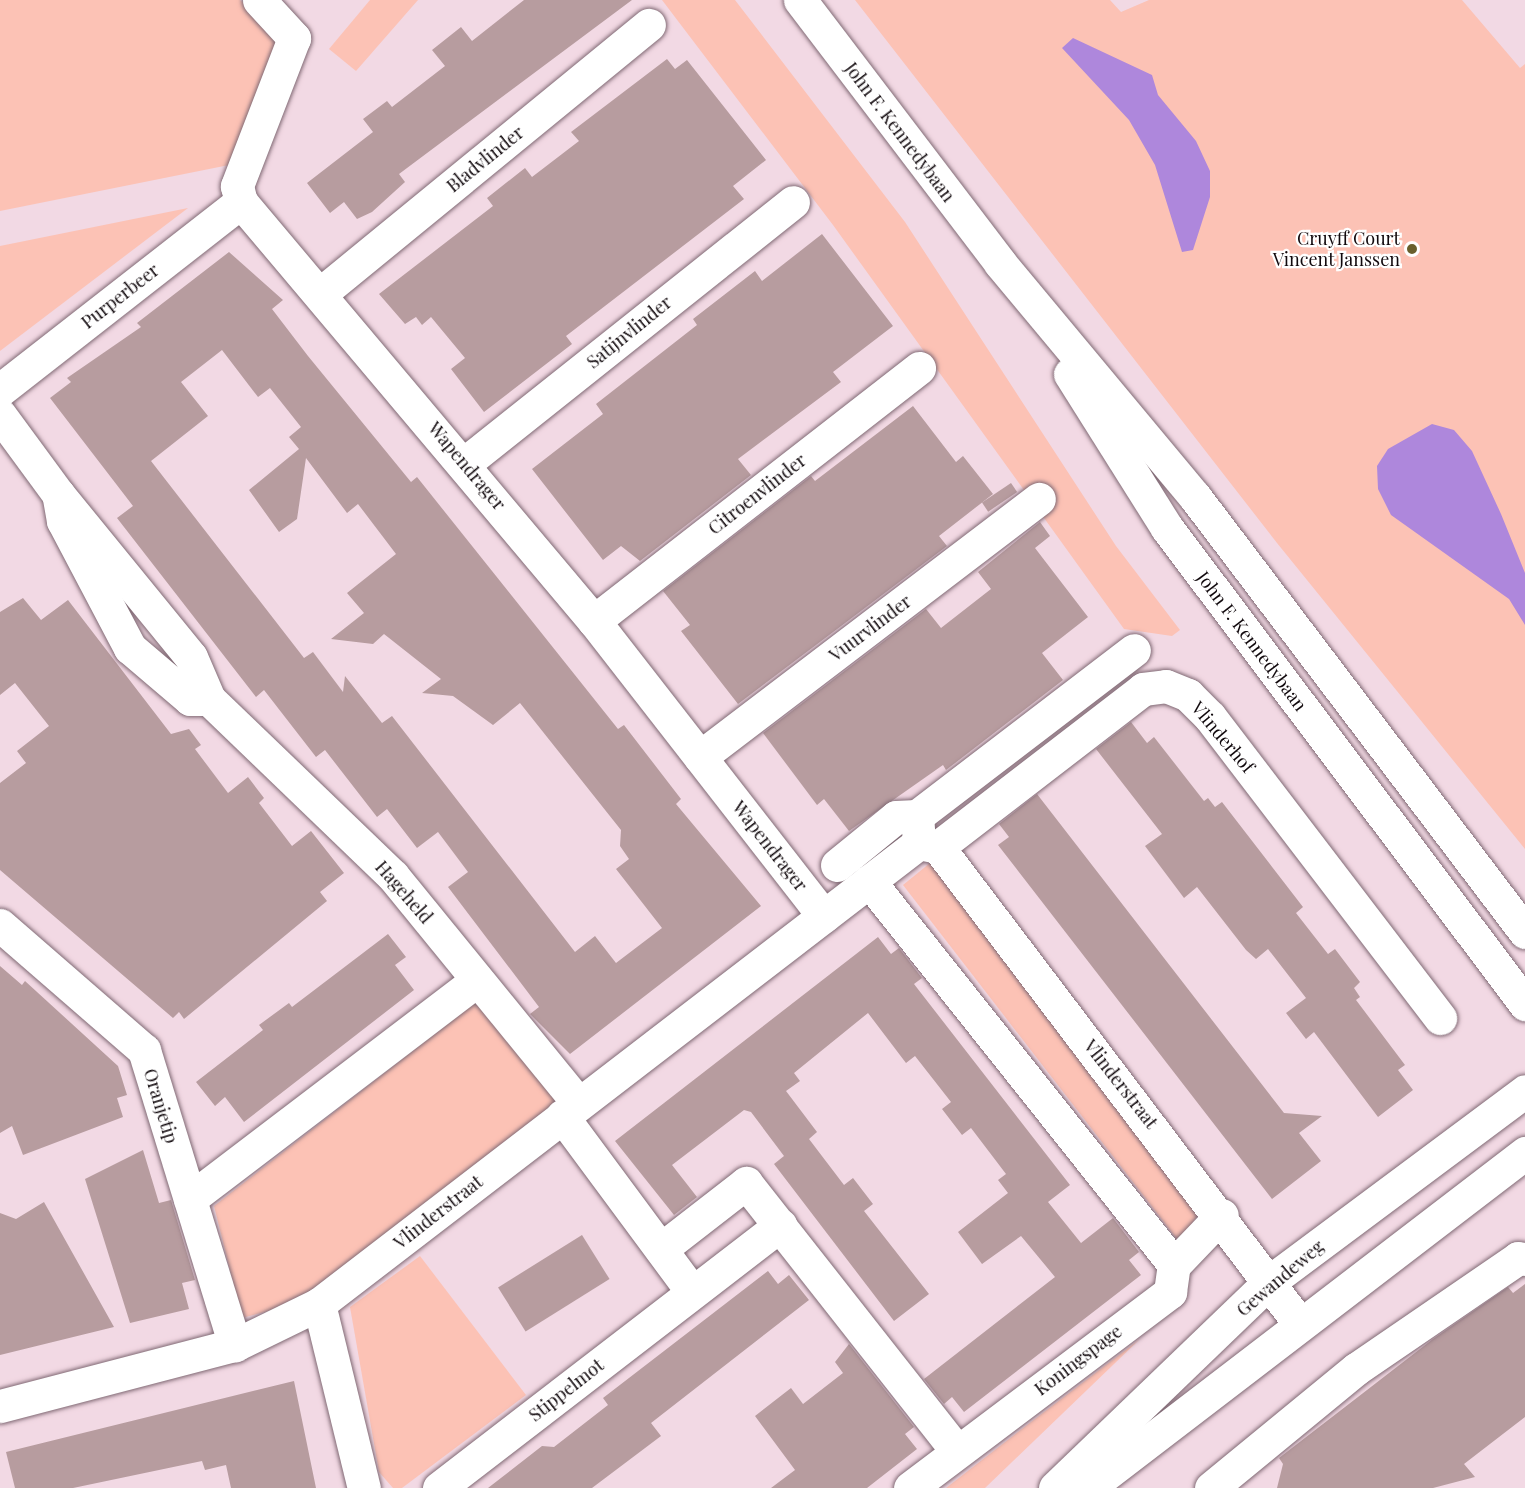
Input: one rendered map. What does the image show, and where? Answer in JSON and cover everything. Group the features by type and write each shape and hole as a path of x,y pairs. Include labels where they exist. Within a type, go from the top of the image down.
{"street":[{"path":"241,202 237,186 294,38 259,0"},
{"name":"John F. Kennedybaan","path":"800,0 1000,263 1195,498 1525,932"},
{"name":"Bladvlinder","path":"320,294 649,25"},
{"name":"Wapendrager","path":"241,202 465,463 594,621 824,916"},
{"name":"Purperbeer","path":"0,390 241,202"},
{"name":"Satijnvlinder","path":"465,463 793,202"},
{"name":"John F. Kennedybaan","path":"1000,263 1167,528 1525,1005"},
{"name":"Citroenvlinder","path":"594,621 919,368"},
{"name":"Hageheld","path":"0,415 58,494 63,521 130,648 190,699 209,699 393,876 477,980 570,1110"},
{"name":"Vuurvlinder","path":"700,757 1039,499"},
{"path":"837,865 896,817 925,835 1134,650"},
{"name":"Vlinderhof","path":"824,916 925,835 1143,689 1166,686 1188,695 1210,717 1440,1018"},
{"name":"Vlinderstraat","path":"925,835 1222,1215 1299,1323"},
{"path":"869,881 1174,1265 1222,1215"},
{"name":"Vlinderstraat","path":"0,1406 235,1345 319,1304 824,916"},
{"name":"Oranjetip","path":"0,925 144,1050 235,1345"},
{"path":"190,1199 477,980"},
{"name":"Gewandeweg","path":"1054,1488 1269,1282 1525,1091"},
{"path":"570,1110 661,1249 692,1292"},
{"path":"1088,1488 1299,1323 1525,1152"},
{"path":"661,1249 746,1183 957,1450"},
{"name":"Stippelmot","path":"439,1488 780,1225"},
{"path":"1211,1488 1356,1369 1518,1258 1525,1259"},
{"name":"Koningspage","path":"910,1488 957,1450 1170,1292 1174,1265"},
{"path":"319,1304 364,1488"}],"shaded area":[{"path":"0,0 240,0 263,18 281,45 234,164 0,211"},
{"path":"370,0 418,0 356,71 329,49"},
{"path":"662,0 735,0 905,222 1116,546 1180,630 1172,636 1124,629 833,225"},
{"path":"855,0 1110,0 1121,12 1149,0 1462,0 1520,68 1525,64 1525,849 1277,543"},
{"path":"1073,38 1152,75 1158,95 1196,141 1210,171 1210,197 1193,250 1182,252 1155,165 1129,120 1062,48"},
{"path":"188,208 0,351 0,246"},
{"path":"1432,424 1454,430 1472,451 1525,573 1525,625 1509,599 1391,515 1378,489 1377,466 1388,449"},
{"path":"930,863 1203,1206 1180,1243 903,885"},
{"path":"477,1001 564,1098 335,1279 276,1309 242,1318 214,1206"},
{"path":"420,1256 526,1395 402,1488 393,1488 379,1472 350,1307"},
{"path":"1140,1339 985,1488 946,1488 1027,1425"}],"building":[{"path":"524,0 632,0 399,174 405,182 372,212 357,219 344,202 330,213 307,183 373,132 363,119 387,101 392,107 445,66 432,50 461,27 472,41"},
{"path":"667,59 675,69 687,60 766,160 733,186 744,199 566,336 572,344 484,412 451,369 465,358 431,317 422,325 416,317 405,324 379,294 493,206 487,198 525,168 532,177 579,141 571,132"},
{"path":"822,234 893,326 833,372 841,382 738,459 751,475 640,561 621,546 603,560 532,469 603,414 596,404 697,325 693,319 755,271 762,281"},
{"path":"229,252 283,300 272,309 308,356 411,482 417,477 618,729 624,725 681,799 676,804 761,906 570,1054 530,1014 539,1007 448,887 468,872 438,832 417,848 387,809 377,817 325,750 316,757 264,690 256,697 117,518 133,506 50,398 71,382 67,378 141,327 137,323","holes":["222,350 258,397 270,388 301,427 289,437 299,449 249,490 279,532 297,519 306,458 347,513 358,504 396,554 347,593 364,613 331,639 373,644 384,634 441,679 422,693 453,696 493,725 520,703 621,830 620,846 629,859 616,869 662,928 616,963 595,936 575,952 392,716 382,723 345,676 343,692 313,652 304,658 151,461 208,416 181,382"]},
{"path":"913,406 956,462 963,456 993,494 939,536 947,546 738,704 681,631 690,625 663,591 811,476 815,481"},
{"path":"1011,483 1017,492 988,512 982,503"},
{"path":"1040,522 1050,536 1035,548 1088,617 1042,653 1063,680 946,770 943,765 849,831 824,799 817,805 763,733 926,609 941,628 991,589 978,572"},
{"path":"23,598 41,620 68,600 171,734 189,729 201,745 195,749 228,793 248,777 264,798 259,803 292,846 311,831 344,873 320,892 327,901 184,1019 179,1012 173,1018 0,870 0,783 26,763 17,751 49,726 15,683 0,695 0,612"},
{"path":"1131,722 1147,743 1154,737 1204,801 1208,798 1215,807 1222,802 1303,907 1296,913 1328,954 1335,949 1360,982 1354,988 1360,997 1356,1000 1405,1065 1398,1070 1413,1090 1378,1117 1314,1032 1306,1039 1286,1013 1306,998 1268,949 1256,959 1246,950 1197,887 1184,898 1145,846 1162,834 1096,749"},
{"path":"1037,794 1284,1113 1322,1116 1299,1133 1321,1161 1272,1199 998,845 1009,837 999,824"},
{"path":"388,934 406,957 395,965 414,990 244,1122 225,1097 215,1106 196,1082 263,1030 259,1025 289,1003 292,1007"},
{"path":"878,937 891,954 899,948 922,978 914,984 1070,1185 1048,1202 1081,1243 1113,1218 1139,1252 1129,1260 1141,1275 964,1412 952,1397 944,1404 924,1379 1055,1277 1021,1236 982,1264 958,1232 1008,1193 998,1180 1006,1174 971,1128 962,1135 942,1109 951,1102 915,1056 906,1063 868,1013 794,1073 800,1081 786,1091 817,1132 809,1139 844,1185 853,1178 873,1204 864,1211 929,1294 894,1321 774,1164 784,1156 751,1112 744,1110 672,1165 697,1197 674,1215 615,1141"},
{"path":"0,966 22,985 25,981 118,1066 127,1095 117,1098 123,1117 23,1155 12,1126 0,1133"},
{"path":"143,1150 159,1203 171,1200 195,1280 182,1283 189,1309 130,1323 85,1179"},
{"path":"44,1202 114,1327 0,1355 0,1213 16,1219"},
{"path":"582,1235 610,1279 526,1332 498,1287"},
{"path":"768,1271 778,1284 789,1275 809,1300 651,1423 661,1436 592,1488 488,1488 542,1446 554,1447 608,1405 603,1398"},
{"path":"1525,1284 1525,1417 1464,1464 1475,1477 1433,1488 1277,1488 1283,1464 1279,1458 1433,1339 1508,1287 1513,1293"},
{"path":"849,1344 914,1427 905,1434 917,1449 867,1488 771,1488 795,1470 755,1416 791,1388 803,1404 843,1373 835,1362"},
{"path":"294,1381 316,1488 231,1488 226,1465 205,1470 202,1461 73,1488 15,1488 6,1452"}],"place":[{"name":"Cruyff Court Vincent Janssen","path":"1412,249"}]}
